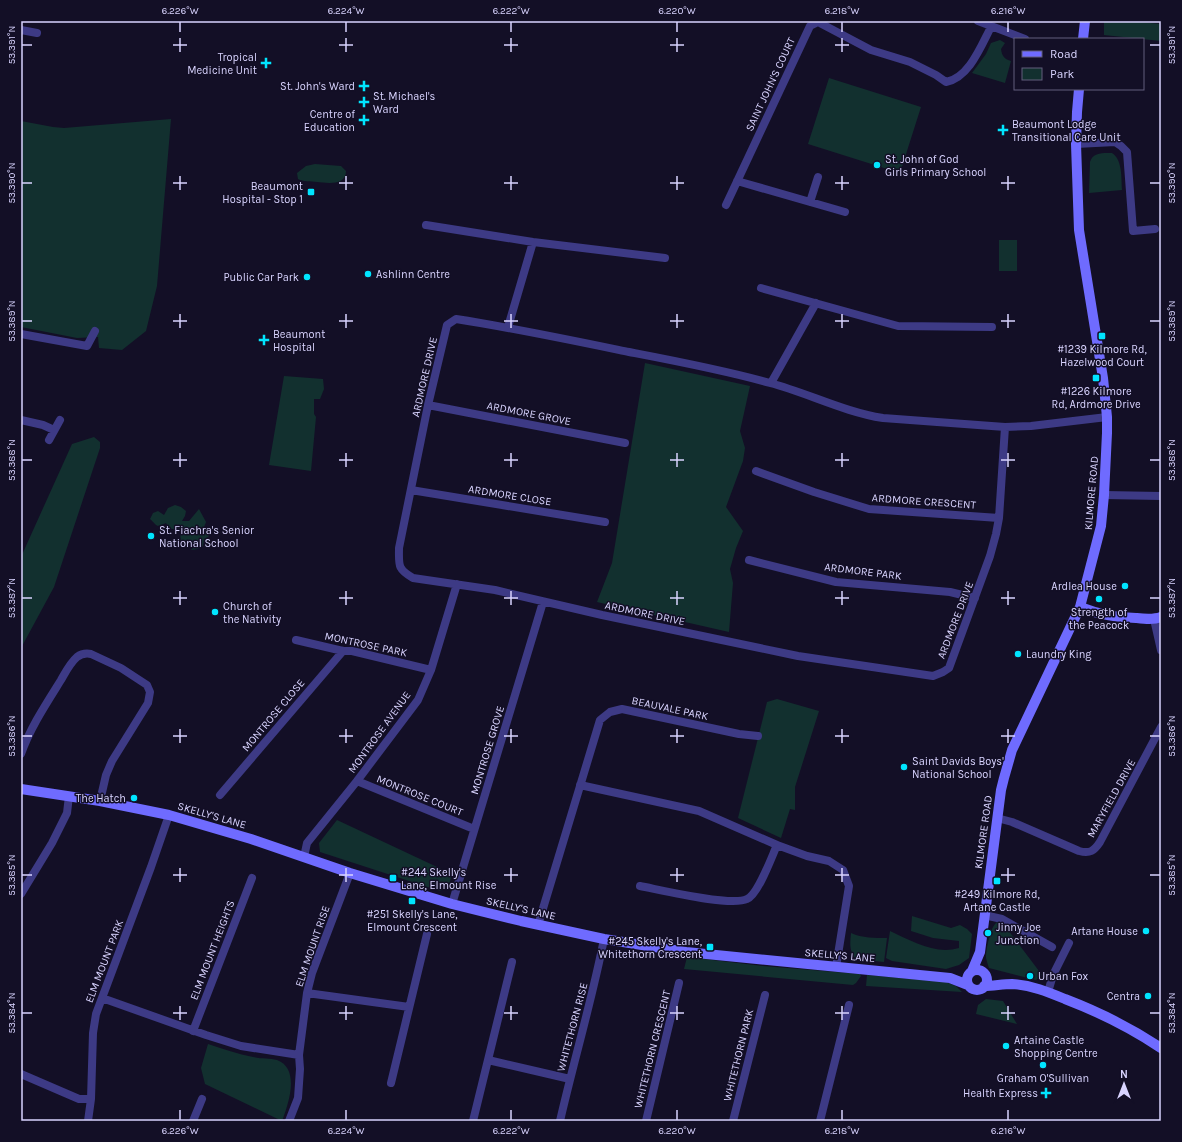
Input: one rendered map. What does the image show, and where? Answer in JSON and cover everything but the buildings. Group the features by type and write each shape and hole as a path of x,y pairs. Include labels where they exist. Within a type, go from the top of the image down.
{"street":[{"path":"978,21 990,27 1022,38"},
{"path":"1083,38 1086,21"},
{"name":"SAINT JOHN'S COURT","path":"726,205 810,26 818,22 872,50 910,62 936,75 946,82 954,80 968,68 990,27"},
{"path":"21,30 37,33"},
{"name":"KILMORE ROAD","path":"984,974 980,952 1001,790 1012,750 1080,607 1101,526 1104,495 1107,417 1103,378 1080,230 1076,144 1079,90"},
{"path":"1076,144 1114,142 1121,146 1126,152 1134,231 1155,229"},
{"path":"810,202 818,177"},
{"path":"737,181 845,212"},
{"path":"426,225 533,242 665,258"},
{"path":"508,327 533,242"},
{"path":"761,288 898,326 992,327"},
{"path":"771,383 816,303"},
{"name":"ARDMORE DRIVE","path":"1005,427 999,518 990,556 949,668 933,676 798,656 544,602 495,590 413,578 403,573 399,566 399,548 428,405 448,325 456,319 508,327 712,369 771,383 813,396 865,415 906,421 967,423 1005,427 1031,426 1107,417"},
{"path":"21,334 88,346 95,331"},
{"name":"ARDMORE GROVE","path":"428,405 625,443"},
{"path":"21,420 43,425 54,430"},
{"path":"49,440 60,420"},
{"name":"ARDMORE CRESCENT","path":"756,471 814,492 869,509 999,518"},
{"name":"ARDMORE CLOSE","path":"411,490 605,522"},
{"path":"1104,495 1161,496"},
{"name":"ARDMORE PARK","path":"749,560 836,582 950,592 975,598"},
{"name":"MONTROSE AVENUE","path":"304,856 307,843 357,781 418,700 431,670 457,584"},
{"name":"MONTROSE GROVE","path":"452,904 544,602"},
{"path":"1080,607 1095,613 1114,617 1158,618 1161,650"},
{"name":"MONTROSE PARK","path":"296,640 343,651 352,651 431,670"},
{"name":"MONTROSE CLOSE","path":"220,795 343,651"},
{"path":"21,754 26,739 45,706 67,670 78,656 87,653 91,654 122,668 147,684 150,692 148,703 112,761 106,775 100,801"},
{"name":"BEAUVALE PARK","path":"538,925 600,720 610,712 622,709 739,734 758,736"},
{"name":"MARYFIELD DRIVE","path":"997,818 1012,822 1079,851 1087,852 1094,850 1100,842 1161,727"},
{"name":"MONTROSE COURT","path":"357,781 474,829"},
{"path":"580,785 699,811 777,845 807,856 829,861 843,870 849,886 836,967"},
{"name":"SKELLY'S LANE","path":"21,789 100,801 169,815 251,838 350,873 452,904 604,939 686,952 950,978 968,985"},
{"path":"21,894 25,881 52,843 67,813 69,796"},
{"name":"ELM MOUNT PARK","path":"88,1121 91,1100 93,1033 96,1014 152,867 169,815"},
{"path":"640,886 720,901 739,901 748,899 762,878 777,845"},
{"name":"ELM MOUNT RISE","path":"289,1121 298,1098 300,1069 299,1055 307,993 312,973 350,873"},
{"name":"ELM MOUNT HEIGHTS","path":"193,1031 252,878"},
{"path":"984,915 1002,920 1052,947"},
{"path":"390,1083 427,934"},
{"name":"WHITETHORN RISE","path":"560,1121 595,984 604,939"},
{"path":"1048,992 1053,975 1069,943"},
{"name":"KILMORE ROAD","path":"971,972 980,952"},
{"path":"473,1121 512,962"},
{"path":"984,974 987,981 981,989 972,989 968,985 967,978 971,972 979,971 1011,984 1048,992 1112,1019 1161,1048"},
{"name":"SKELLY'S LANE","path":"950,978 971,972"},
{"name":"WHITETHORN CRESCENT","path":"646,1121 679,983"},
{"path":"984,986 1011,984"},
{"path":"307,993 409,1007"},
{"name":"WHITETHORN PARK","path":"733,1121 765,995"},
{"path":"102,998 193,1031 241,1046 299,1055"},
{"path":"820,1121 849,1005"},
{"path":"488,1060 570,1079"},
{"path":"21,1074 79,1099 91,1100"},
{"path":"193,1121 202,1099"}],"green space":[{"path":"1104,21 1131,21 1161,24 1161,41 1144,38 1104,35"},
{"path":"1000,40 1005,43 1001,49 1003,56 1011,61 1005,83 972,73 986,54 991,43"},
{"path":"829,78 921,107 900,173 808,144"},
{"path":"171,119 157,286 146,331 122,350 99,348 98,337 77,338 21,327 21,121 64,128"},
{"path":"1112,153 1116,156 1120,165 1122,190 1089,193 1091,159 1093,156 1099,154"},
{"path":"315,164 341,166 346,171 345,176 339,181 331,183 298,179 297,173 306,166"},
{"path":"999,240 1017,240 1017,271 999,271"},
{"path":"645,363 750,386 740,431 745,448 743,461 726,507 743,531 730,569 733,583 729,632 597,602 612,563"},
{"path":"284,376 323,379 324,389 320,399 314,399 314,414 316,417 311,471 269,465"},
{"path":"94,437 100,442 100,448 54,587 21,648 21,557 72,444"},
{"path":"175,505 186,511 182,521 189,521 199,509 206,522 204,527 210,534 204,539 203,546 198,549 191,550 199,541 187,546 181,543 180,531 169,528 166,523 157,526 150,519 153,513 158,511 164,515 168,508"},
{"path":"777,699 819,711 795,787 795,810 790,809 781,838 738,818 767,702"},
{"path":"337,820 452,874 449,885 440,891 320,852 319,843"},
{"path":"912,916 951,928 960,925 967,929 972,934 969,958 959,965 946,969 892,961 886,958 890,931 915,943 932,948 950,950 959,948 959,941 933,938 911,931"},
{"path":"997,922 1002,922 1042,975 1036,980 989,968 986,958 988,944 990,933"},
{"path":"851,933 864,937 887,938 884,962 856,959 851,950"},
{"path":"687,957 763,966 860,974 861,976 853,985 684,969"},
{"path":"867,975 946,982 956,986 962,992 866,986"},
{"path":"986,999 1003,1001 1017,1024 976,1014 978,1005"},
{"path":"208,1044 247,1056 277,1060 284,1065 289,1071 291,1088 282,1121 205,1084 201,1068"}],"place":[{"name":"Tropical Medicine Unit","path":"266,63"},
{"name":"St. John's Ward","path":"364,86"},
{"name":"St. Michael's Ward","path":"364,102"},
{"name":"Centre of Education","path":"364,120"},
{"name":"Beaumont Lodge Transitional Care Unit","path":"1003,130"},
{"name":"St. John of God Girls Primary School","path":"877,165"},
{"name":"Beaumont Hospital - Stop 1","path":"311,192"},
{"name":"Ashlinn Centre","path":"368,274"},
{"name":"Public Car Park","path":"307,277"},
{"name":"#1239 Kilmore Rd, Hazelwood Court","path":"1102,336"},
{"name":"Beaumont Hospital","path":"264,340"},
{"name":"#1226 Kilmore Rd, Ardmore Drive","path":"1096,378"},
{"name":"St. Fiachra's Senior National School","path":"151,536"},
{"name":"Ardlea House","path":"1125,586"},
{"name":"Strength of the Peacock","path":"1099,599"},
{"name":"Church of the Nativity","path":"215,612"},
{"name":"Laundry King","path":"1018,654"},
{"name":"Saint Davids Boys' National School","path":"904,767"},
{"name":"The Hatch","path":"134,798"},
{"name":"#244 Skelly's Lane, Elmount Rise","path":"393,878"},
{"name":"#249 Kilmore Rd, Artane Castle","path":"997,881"},
{"name":"#251 Skelly's Lane, Elmount Crescent","path":"412,901"},
{"name":"Artane House","path":"1146,931"},
{"name":"Jinny Joe Junction","path":"988,933"},
{"name":"#245 Skelly's Lane, Whitethorn Crescent","path":"710,947"},
{"name":"Urban Fox","path":"1030,976"},
{"name":"Centra","path":"1148,996"},
{"name":"Artaine Castle Shopping Centre","path":"1006,1046"},
{"name":"Graham O'Sullivan","path":"1043,1065"},
{"name":"Health Express","path":"1046,1093"}]}
